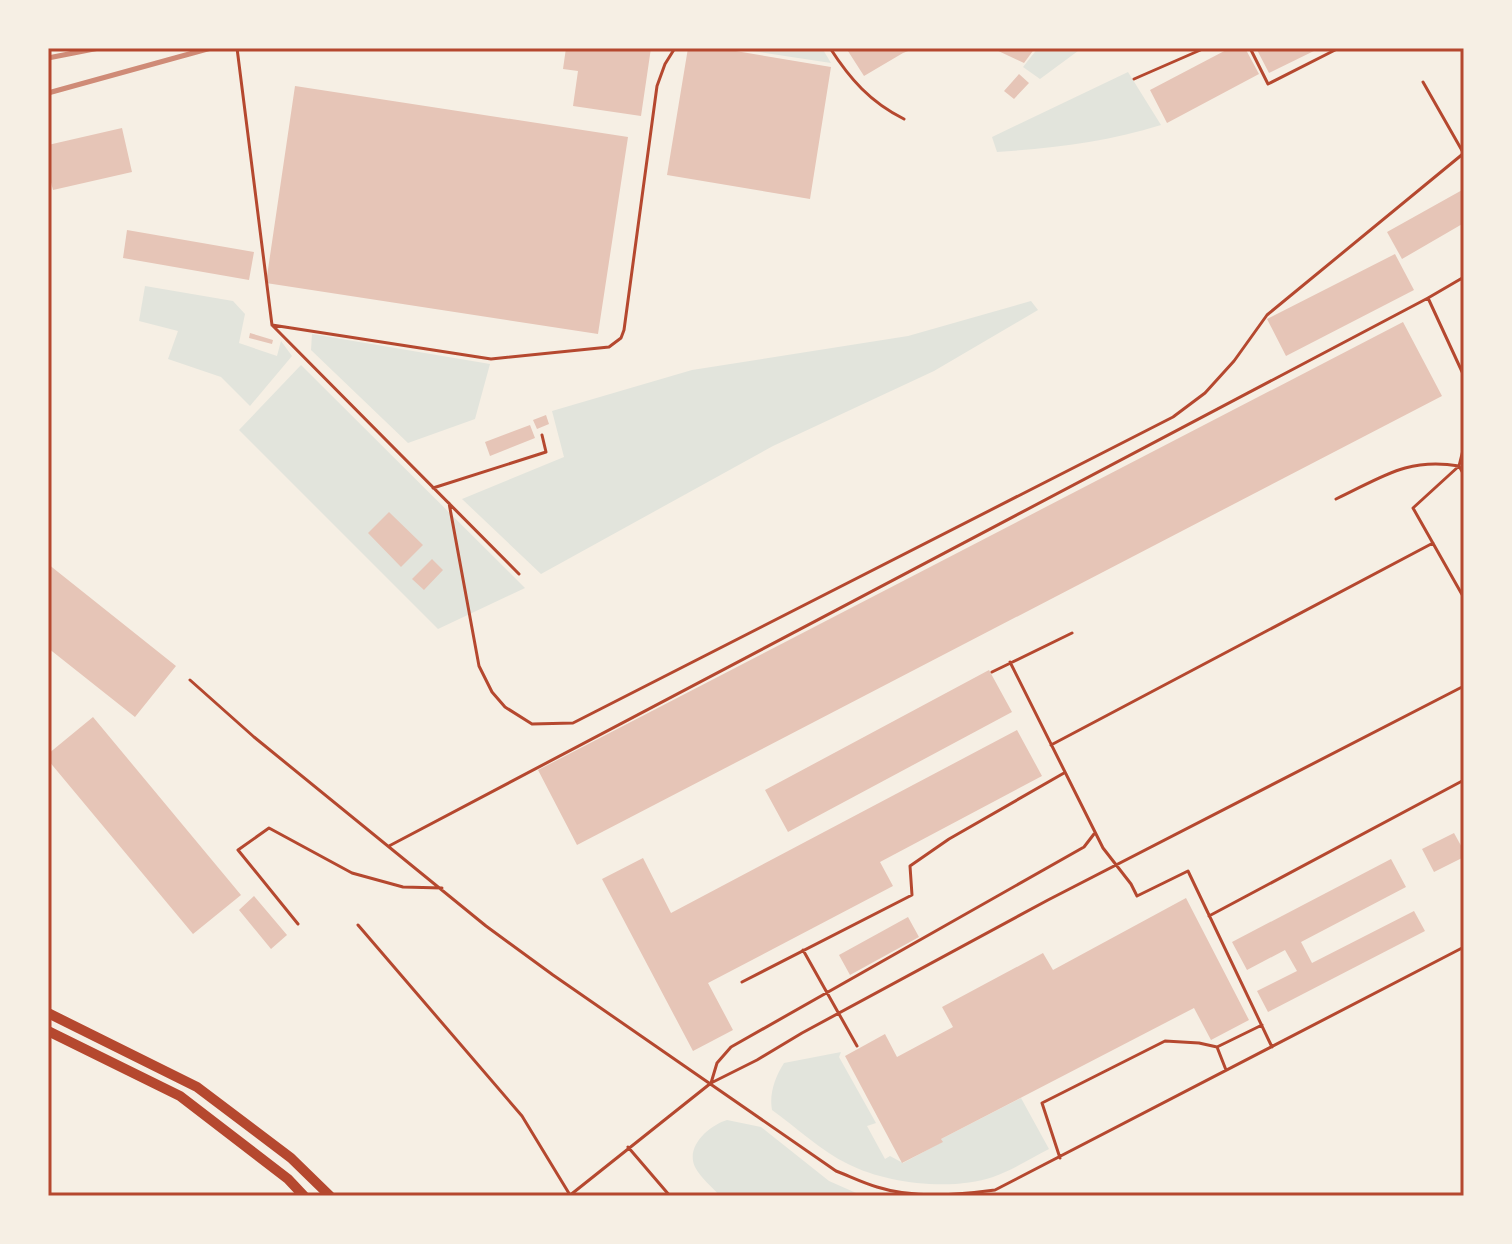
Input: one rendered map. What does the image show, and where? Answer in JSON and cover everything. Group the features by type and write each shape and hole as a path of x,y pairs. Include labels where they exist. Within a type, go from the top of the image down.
{"main road":[{"path":"48,1013 197,1087 291,1158 330,1196"},
{"path":"48,1031 180,1096 288,1179 304,1196"}],"lane":[{"path":"237,48 272,325 519,574"},
{"path":"272,325 491,359 609,347 621,338 624,330 657,86 675,48"},
{"path":"830,48 850,79 881,107 904,119"},
{"path":"1134,79 1205,48"},
{"path":"1250,48 1268,84 1339,48"},
{"path":"449,503 479,666 492,692 505,707 532,724 573,723 1173,417 1205,393 1234,361 1267,315 1464,154 1423,82"},
{"path":"389,846 1464,277"},
{"path":"1428,298 1464,376"},
{"path":"433,488 546,452 542,435"},
{"path":"1464,446 1459,466 1413,508 1464,598"},
{"path":"1336,499 1406,466 1434,462 1459,466"},
{"path":"1459,466 1464,475"},
{"path":"1051,745 1433,543"},
{"path":"992,672 1072,633"},
{"path":"1010,662 1095,833 1137,896 1188,871 1272,1047"},
{"path":"190,680 254,737 486,926 836,1171 879,1188 958,1196 995,1190 1464,947"},
{"path":"358,925 522,1116 570,1196 711,1083 840,1012 1464,686"},
{"path":"742,982 912,895 910,866 949,839 1065,773"},
{"path":"1209,916 1464,780"},
{"path":"298,924 238,850 269,828 352,873 403,887 442,888"},
{"path":"711,1083 717,1063 731,1047 1084,847 1095,833"},
{"path":"803,950 857,1046"},
{"path":"1060,1158 1042,1103 1165,1041 1217,1047 1262,1025"},
{"path":"1217,1047 1226,1071"},
{"path":"628,1147 670,1196"}],"shaded area":[{"path":"733,48 822,48 831,63"},
{"path":"1038,48 1082,48 1040,79 1023,67"},
{"path":"1128,72 1161,125 1080,143 997,152 992,137"},
{"path":"145,286 233,301 245,314 239,343 277,356 281,341 292,356 250,406 221,377 168,359 178,331 139,321"},
{"path":"1031,301 1038,310 934,371 773,446 541,574 462,499 564,457 552,411 692,370 908,336"},
{"path":"312,334 490,364 475,419 408,443 311,350"},
{"path":"301,365 525,588 438,629 239,430"},
{"path":"841,1052 839,1057 876,1123 867,1126 885,1159 890,1156 903,1163 942,1142 941,1139 1021,1098 1049,1149 993,1177 959,1184 900,1181 848,1164 818,1146 772,1110 771,1104 774,1086 784,1063"},
{"path":"727,1120 761,1127 829,1181 863,1196 720,1196 697,1171 693,1152 696,1144 713,1126"}],"building":[{"path":"566,48 651,48 641,116 573,106 578,71 563,69"},
{"path":"688,48 718,48 831,67 810,199 667,175"},
{"path":"846,48 916,48 864,76"},
{"path":"992,48 1035,48 1024,63"},
{"path":"1230,48 1245,48 1259,74 1167,123 1150,90"},
{"path":"1256,48 1320,48 1269,73"},
{"path":"1019,74 1029,83 1014,99 1004,91"},
{"path":"295,86 628,137 598,334 266,283"},
{"path":"122,128 132,172 53,190 48,171 48,145"},
{"path":"1464,189 1464,223 1402,259 1387,232"},
{"path":"127,230 254,252 249,280 123,258"},
{"path":"1395,254 1414,290 1286,356 1267,319"},
{"path":"1403,322 1442,396 577,845 538,770"},
{"path":"250,333 273,340 272,344 249,338"},
{"path":"546,415 549,424 537,429 533,420"},
{"path":"530,425 535,438 490,456 485,442"},
{"path":"389,512 423,545 401,567 368,533"},
{"path":"432,559 443,570 424,590 412,579"},
{"path":"48,564 176,666 135,717 48,648"},
{"path":"989,670 1012,712 788,832 765,790"},
{"path":"93,717 241,895 193,934 48,760 48,754"},
{"path":"1017,730 1042,776 880,862 893,886 708,983 733,1030 693,1051 602,879 643,858 671,913"},
{"path":"1454,833 1464,857 1434,872 1422,849"},
{"path":"1391,859 1406,887 1301,942 1312,963 1414,911 1425,931 1268,1012 1257,991 1297,971 1285,950 1247,970 1232,942"},
{"path":"254,896 287,935 271,949 239,910"},
{"path":"1186,898 1249,1020 1211,1040 1194,1008 941,1139 943,1142 902,1163 845,1056 885,1034 897,1057 953,1027 942,1007 1043,953 1053,970"},
{"path":"908,917 919,937 850,975 839,955"}],"railway":[{"path":"48,58 99,48"},
{"path":"48,93 211,48"}]}
